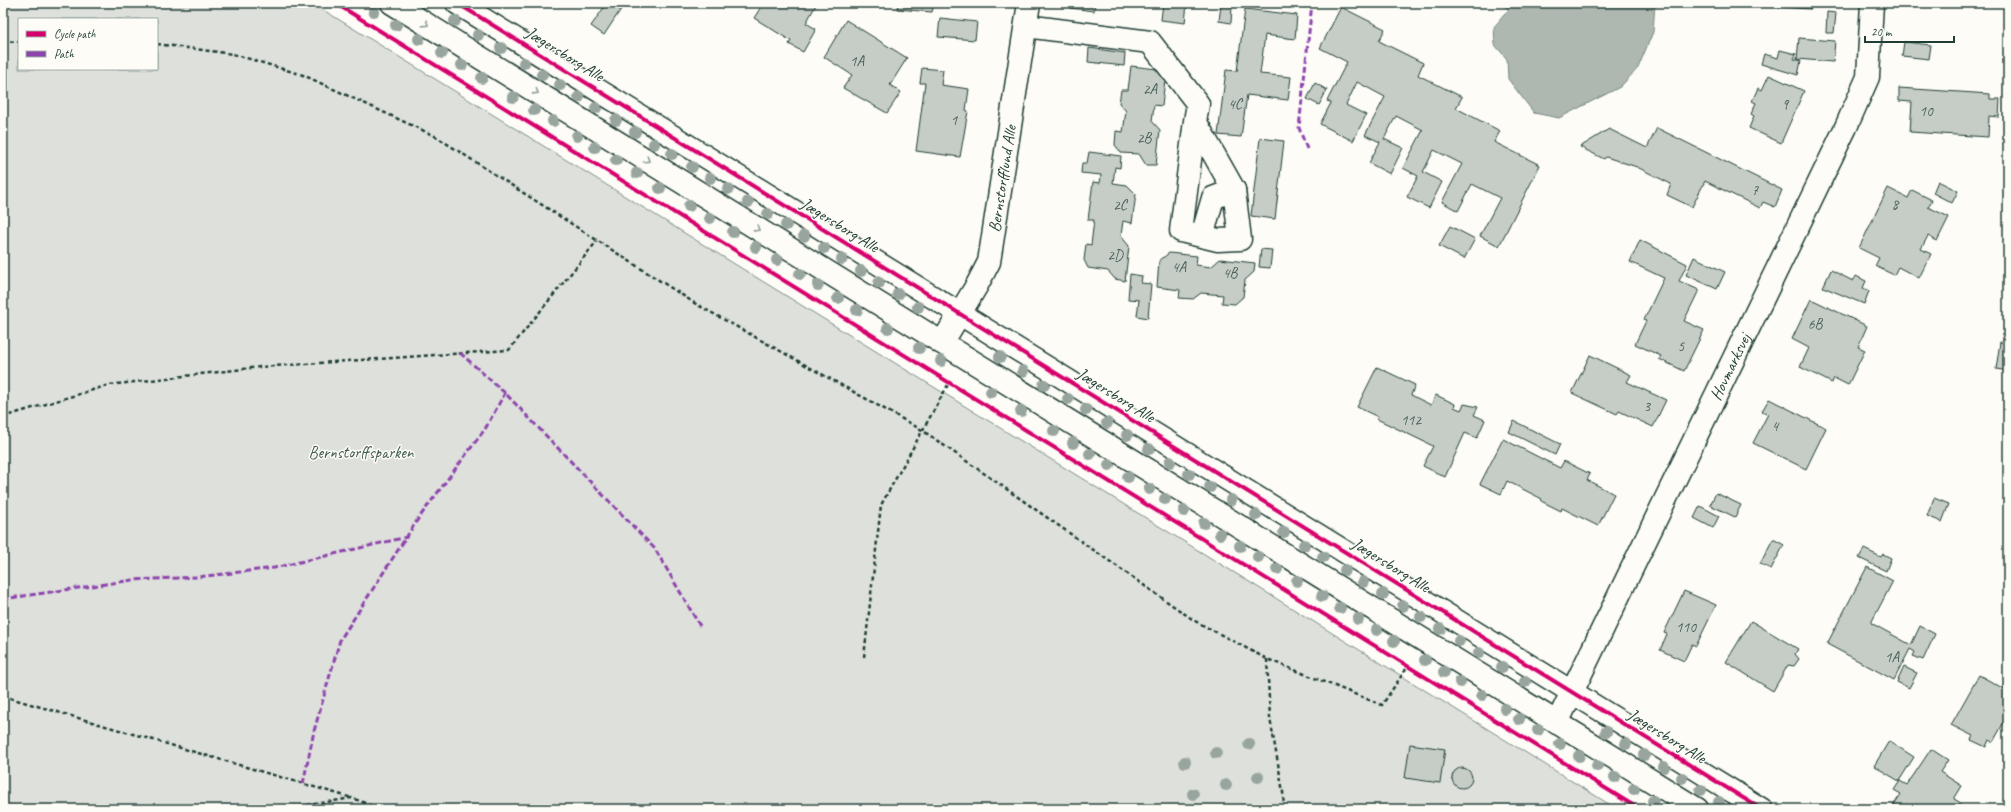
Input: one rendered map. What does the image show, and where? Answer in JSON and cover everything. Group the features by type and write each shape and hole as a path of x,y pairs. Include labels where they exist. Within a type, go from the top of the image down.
{"street":[{"path":"392,3 1697,809"},
{"name":"Jægersborg Alle","path":"457,3 1761,809"},
{"name":"Bernstorfflund Alle","path":"942,343 989,262 1029,3"},
{"name":"Hovmarksvej","path":"1557,723 1846,127 1868,76 1872,3"},
{"path":"1026,26 1150,42 1198,104 1195,121 1182,231 1218,240 1240,239 1234,190 1195,121"},
{"path":"1202,236 1213,198 1234,190"}],"path":[{"path":"3,41 18,42"},
{"path":"158,44 233,54 310,78 435,136 696,304 922,430 1195,621 1267,659 1382,705 1408,666"},
{"path":"3,417 109,384 260,367 508,350 597,241"},
{"path":"864,656 881,505 953,376"},
{"path":"942,378 956,387"},
{"path":"1267,659 1270,718 1283,792 1284,809"},
{"path":"1401,662 1415,670"},
{"path":"3,696 352,798 380,809"},
{"path":"251,809 301,807 352,798"}],"green space":[{"name":"Bernstorffsparken","path":"3,3 312,3 1617,809 3,809"}],"shaded area":[{"path":"1499,3 1655,3 1653,32 1638,68 1620,87 1559,118 1534,113 1508,79 1507,59 1495,45 1494,27 1509,9"}],"building":[{"path":"607,3 625,3 604,35 591,26"},
{"path":"754,3 817,3 806,23 816,29 803,52 789,44 791,41 754,18 761,7"},
{"path":"898,3 934,3 932,12 897,9"},
{"path":"1070,3 1095,3 1094,11 1070,8"},
{"path":"1163,3 1187,3 1185,23 1161,20"},
{"path":"1761,3 1811,3 1811,9 1761,6"},
{"path":"1221,5 1232,6 1231,23 1219,21"},
{"path":"1341,7 1385,29 1379,41 1423,63 1418,75 1462,97 1456,108 1500,131 1494,142 1540,165 1499,246 1480,236 1500,198 1472,184 1458,211 1442,202 1462,164 1434,150 1423,172 1442,182 1429,208 1407,197 1418,176 1403,168 1423,130 1396,116 1384,139 1403,148 1390,174 1369,163 1380,142 1365,135 1385,97 1357,82 1346,105 1366,115 1353,141 1320,124 1331,103 1327,101 1347,62 1320,48"},
{"path":"1245,9 1297,15 1295,39 1265,35 1260,74 1291,77 1288,100 1247,95 1241,137 1218,135 1226,70 1237,71"},
{"path":"1827,12 1836,13 1834,33 1826,33"},
{"path":"940,18 977,22 975,40 938,37"},
{"path":"846,20 907,58 890,85 901,92 887,113 843,88 852,75 824,57"},
{"path":"1799,38 1835,41 1833,62 1797,59"},
{"path":"1904,42 1931,45 1929,59 1902,56"},
{"path":"1089,48 1125,53 1124,66 1088,62"},
{"path":"1780,50 1796,54 1794,59 1801,61 1798,75 1761,64 1764,54 1778,58"},
{"path":"1131,66 1157,69 1165,79 1162,106 1154,105 1152,121 1160,130 1156,165 1146,165 1139,154 1121,153 1115,145 1116,131 1123,132 1126,111 1119,103 1121,90 1128,90"},
{"path":"922,68 943,70 941,85 969,89 966,110 968,111 960,157 916,151 925,83 920,83"},
{"path":"1769,75 1804,91 1781,143 1749,128 1754,116 1751,114 1756,103 1752,101 1758,88 1762,90"},
{"path":"1315,83 1327,90 1319,105 1307,99"},
{"path":"1899,88 1990,94 1990,99 2000,99 1999,117 1989,116 1988,137 1910,132 1912,102 1899,101"},
{"path":"1657,128 1782,190 1775,207 1763,202 1760,208 1705,181 1692,207 1667,195 1671,184 1637,167 1606,157 1604,159 1580,147 1609,129 1647,148"},
{"path":"1260,138 1284,141 1275,219 1251,216"},
{"path":"1089,152 1121,156 1120,168 1115,167 1113,183 1127,185 1136,194 1132,223 1123,221 1121,236 1129,246 1125,281 1115,279 1108,271 1088,268 1084,260 1086,244 1091,245 1094,220 1088,220 1093,182 1100,183 1101,175 1081,173 1082,163 1087,163"},
{"path":"1938,181 1958,191 1952,203 1933,193"},
{"path":"1888,188 1908,198 1912,190 1932,200 1928,207 1949,217 1937,241 1928,236 1921,249 1931,254 1919,278 1898,267 1894,275 1875,266 1879,258 1859,248"},
{"path":"1450,226 1475,239 1464,259 1439,246"},
{"path":"1640,240 1687,264 1679,281 1699,290 1684,321 1704,330 1684,371 1659,359 1661,356 1635,344 1646,321 1644,320 1664,278 1630,262"},
{"path":"1261,249 1272,250 1270,268 1259,267"},
{"path":"1169,253 1197,256 1196,265 1211,267 1220,259 1255,263 1254,272 1245,280 1243,297 1235,304 1222,303 1223,295 1201,293 1193,299 1179,298 1180,290 1157,287 1159,261"},
{"path":"1694,257 1725,272 1717,289 1686,275"},
{"path":"1831,270 1853,281 1856,276 1866,281 1863,288 1869,291 1864,304 1823,287"},
{"path":"1130,274 1142,276 1141,283 1151,284 1148,318 1137,316 1139,300 1128,299"},
{"path":"1811,299 1867,326 1858,347 1865,350 1848,385 1834,378 1832,383 1800,367 1809,348 1792,339"},
{"path":"2000,342 2008,343 2008,371 1996,369"},
{"path":"1590,355 1631,375 1627,382 1666,400 1653,427 1619,411 1617,414 1572,393"},
{"path":"1377,367 1415,385 1411,395 1431,405 1436,395 1455,404 1454,407 1461,410 1464,404 1478,407 1474,415 1485,420 1477,438 1465,433 1445,477 1423,466 1433,446 1377,419 1378,417 1357,407"},
{"path":"1769,399 1826,428 1806,469 1753,443 1768,414 1762,411"},
{"path":"1514,421 1560,444 1555,455 1509,432"},
{"path":"1503,439 1560,468 1564,461 1590,474 1587,480 1614,494 1598,526 1562,508 1561,511 1541,501 1542,499 1507,481 1501,494 1480,484"},
{"path":"1716,493 1741,505 1735,517 1710,505"},
{"path":"1934,498 1949,504 1942,522 1927,516"},
{"path":"1700,506 1719,516 1713,528 1694,518"},
{"path":"1773,539 1784,545 1771,569 1760,564"},
{"path":"1864,549 1881,557 1883,554 1891,558 1886,571 1859,558"},
{"path":"1867,567 1893,581 1871,623 1911,645 1920,626 1935,634 1923,660 1913,656 1915,652 1910,649 1894,680 1827,644"},
{"path":"1684,591 1716,605 1696,646 1692,644 1684,661 1660,650 1667,634 1664,633"},
{"path":"1751,621 1798,649 1795,654 1799,659 1794,666 1788,665 1773,691 1726,662"},
{"path":"1904,667 1917,673 1909,688 1897,682"},
{"path":"1979,675 2008,691 2008,715 1993,742 1989,740 1986,747 1971,740 1973,736 1951,725"},
{"path":"1889,741 1914,757 1899,781 1874,766"},
{"path":"1410,744 1445,749 1440,783 1405,778"},
{"path":"1931,749 1948,760 1940,772 1962,786 1954,799 1961,803 1957,809 1891,809 1901,794 1894,790 1900,781 1907,785"},
{"path":"1462,768 1469,771 1472,778 1469,785 1462,788 1455,785 1452,778 1455,771"}],"marked path":[{"path":"1307,149 1299,128 1312,3"},
{"path":"460,353 505,393 655,549 700,626"},
{"path":"303,784 314,731 340,640 418,519 485,429 505,393"},
{"path":"3,599 133,580 198,577 274,568 407,537"}],"cycle path":[{"path":"335,3 1639,809"},
{"path":"457,3 1761,809"}]}
